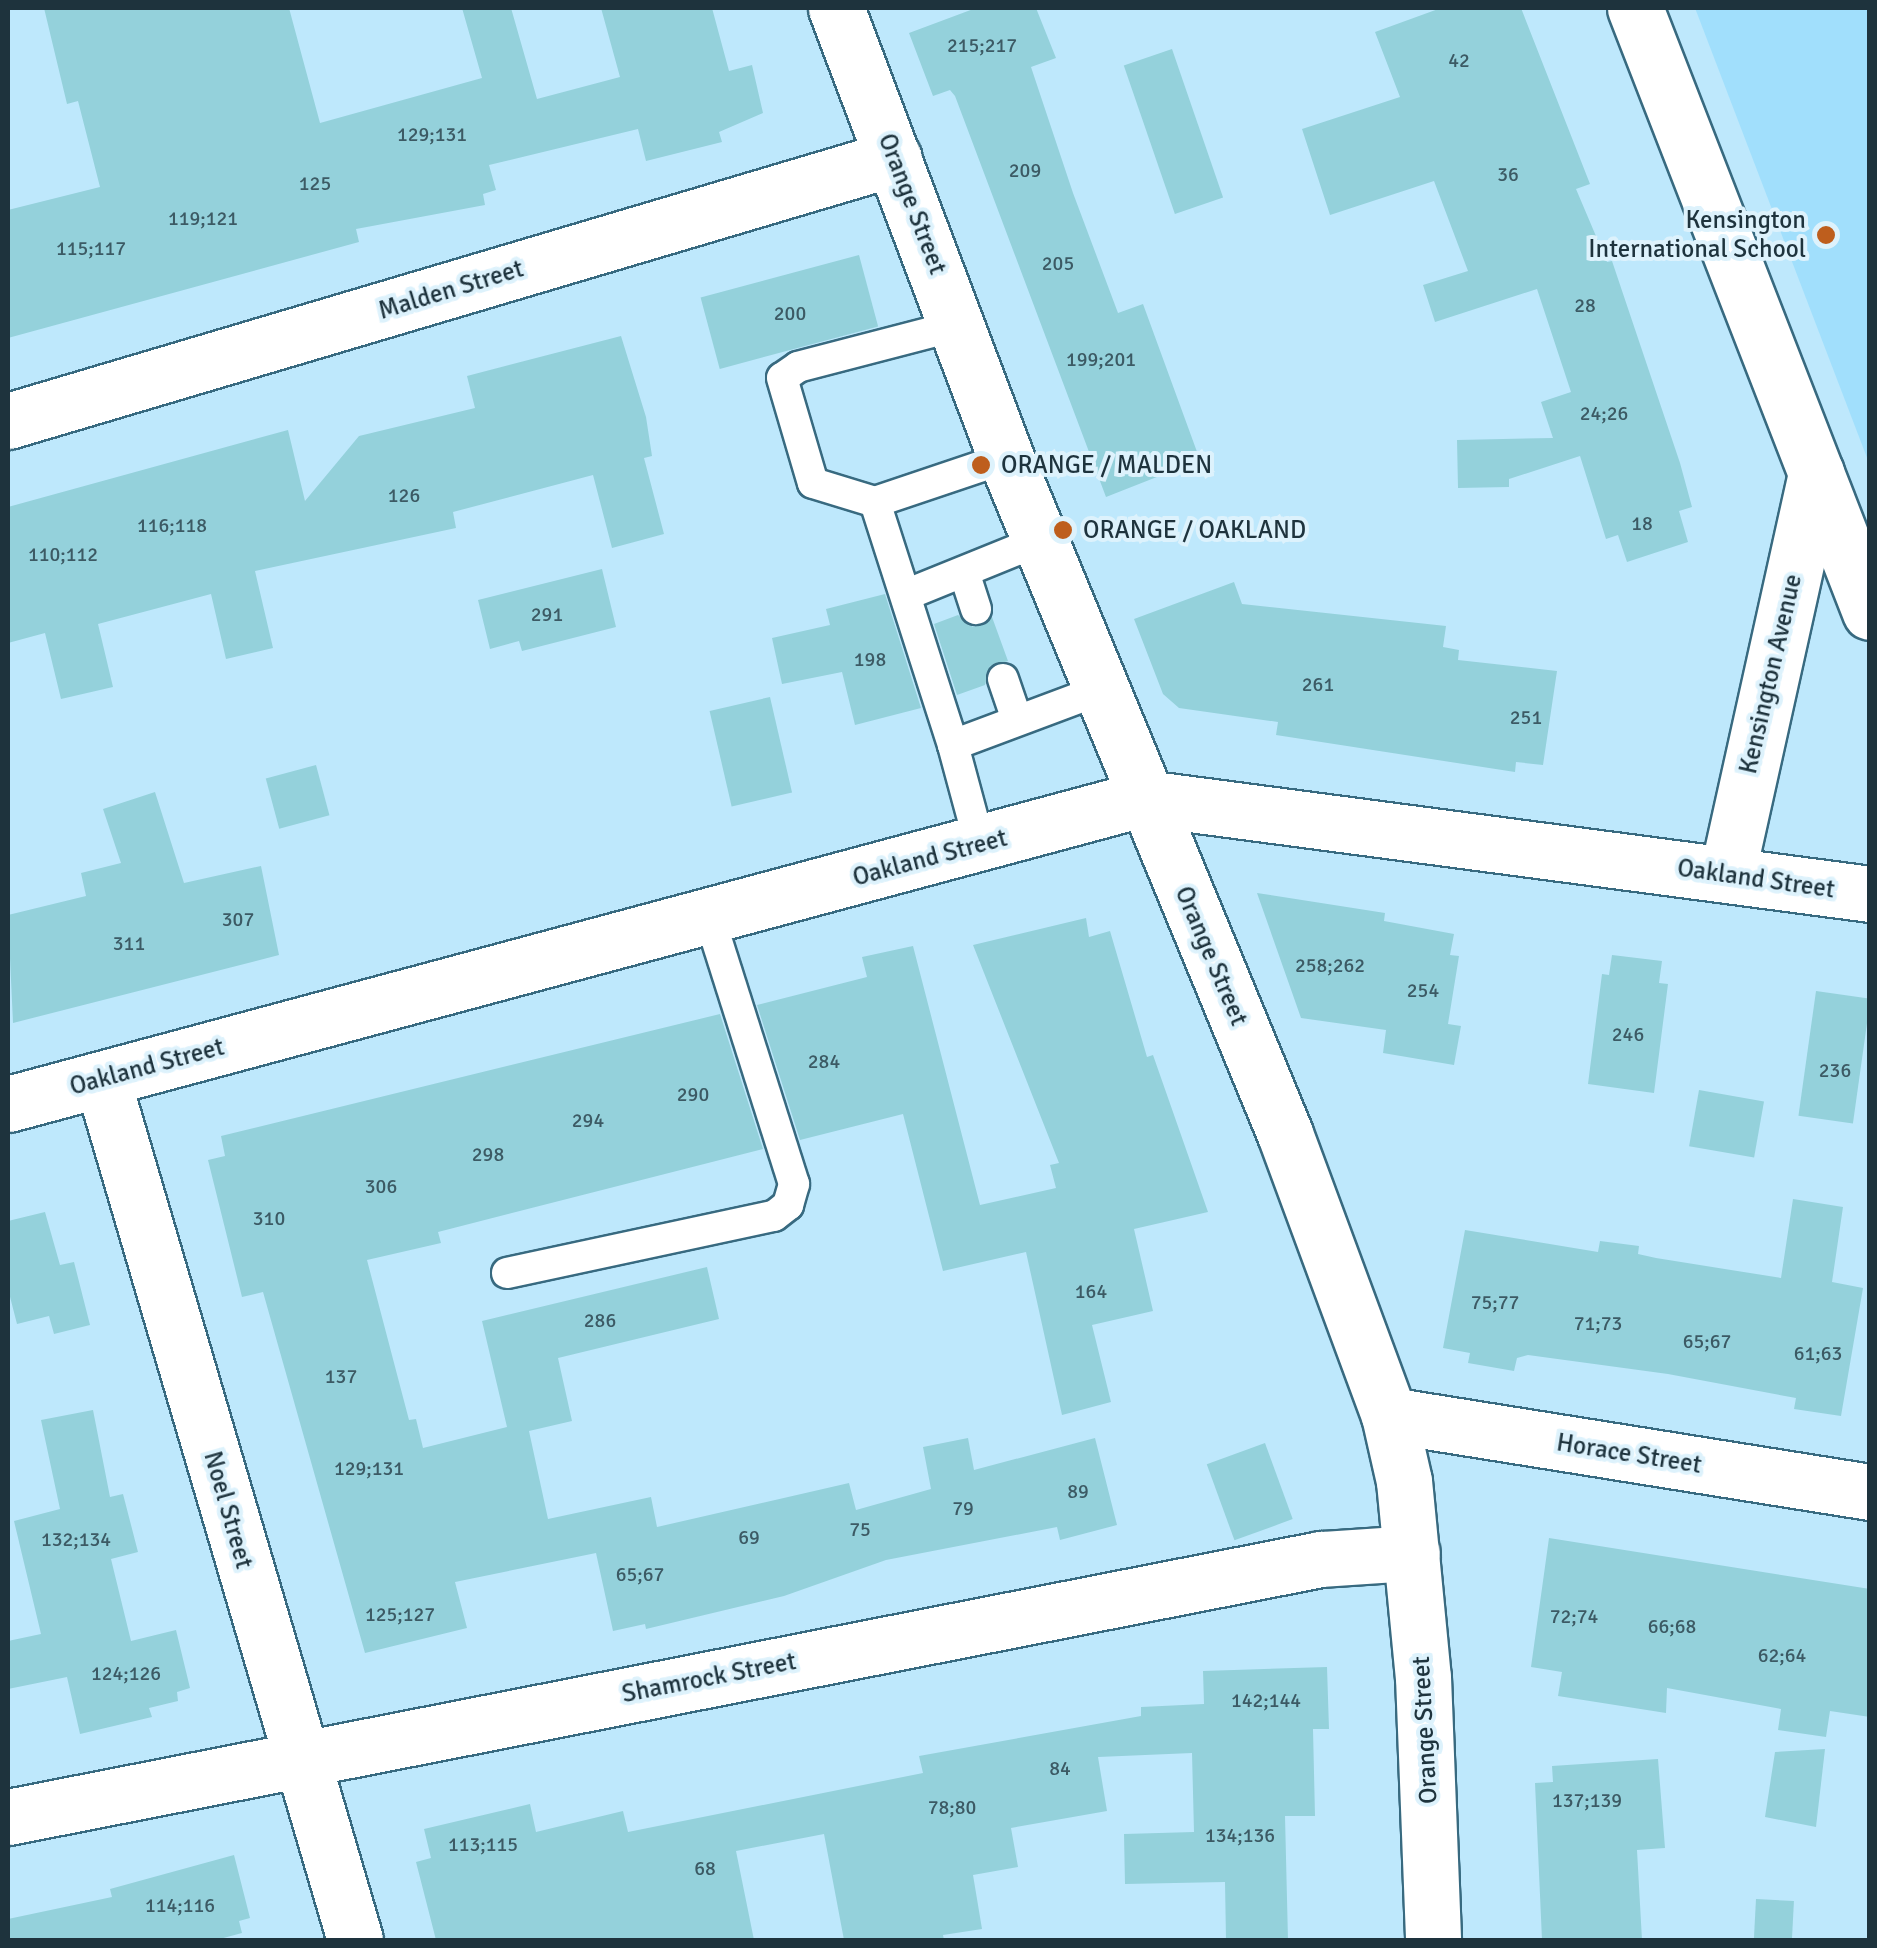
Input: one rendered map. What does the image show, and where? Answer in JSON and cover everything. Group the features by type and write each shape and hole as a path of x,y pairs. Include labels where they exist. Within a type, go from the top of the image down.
{"street":[{"name":"Orange Street","path":"836,8 959,325 1006,458 1285,1134 1389,1415 1412,1553 1433,1940"},
{"path":"1636,8 1870,612"},
{"name":"Malden Street","path":"8,421 894,158"},
{"name":"Kensington Avenue","path":"1727,874 1816,473"},
{"name":"Oakland Street","path":"8,1104 1145,798 1870,894"},
{"name":"Noel Street","path":"102,1079 355,1940"},
{"name":"Horace Street","path":"1389,1415 1870,1492"},
{"name":"Shamrock Street","path":"8,1817 1321,1559 1412,1553"}],"lane":[{"path":"959,325 798,367 782,378 814,483 875,502 1006,458"},
{"path":"875,502 908,594 980,845"},
{"path":"908,594 1041,540"},
{"path":"964,572 976,608"},
{"path":"1003,679 1016,717"},
{"path":"954,745 1016,717 1100,690"},
{"path":"508,1273 774,1216 788,1205 794,1184 709,916"}],"shaded area":[{"name":"Kensington International School","path":"1695,8 1869,8 1869,463"}],"building":[{"path":"44,8 289,8 320,123 482,78 462,8 511,8 537,99 620,77 601,8 712,8 729,71 752,65 763,113 719,132 722,142 646,161 638,129 489,165 496,190 483,194 485,205 356,229 359,242 8,338 8,210 100,187 78,101 67,104"},
{"path":"976,8 1036,8 1056,58 1031,67 1073,193 1118,313 1143,304 1200,460 1106,497 955,96 950,90 933,96 909,33"},
{"path":"1441,8 1521,8 1590,184 1576,189 1607,262 1612,261 1680,463 1692,507 1679,511 1688,542 1627,562 1618,535 1606,539 1580,456 1509,479 1509,487 1458,488 1457,440 1553,438 1541,402 1571,392 1537,289 1435,322 1423,285 1468,271 1434,181 1330,215 1302,129 1400,97 1375,32"},
{"path":"1172,49 1223,197 1175,214 1124,66"},
{"path":"859,255 878,326 720,369 701,297"},
{"path":"621,336 646,417 652,456 644,458 664,534 612,548 593,475 453,512 456,528 255,571 273,648 226,659 211,594 98,624 113,687 61,699 45,633 8,643 8,507 288,430 305,501 359,436 475,408 467,376"},
{"path":"602,569 616,627 522,651 519,641 490,649 478,600"},
{"path":"1234,582 1242,604 1446,626 1443,647 1459,650 1458,660 1557,671 1543,765 1516,762 1515,772 1276,735 1278,722 1179,708 1163,694 1134,619"},
{"path":"885,594 921,708 855,725 842,672 782,684 772,638 830,625 826,609"},
{"path":"958,615 973,627 992,617 1008,661 990,666 985,685 957,695 934,624"},
{"path":"770,697 792,792 732,806 710,711"},
{"path":"316,765 329,815 279,829 266,778"},
{"path":"155,792 184,883 261,866 279,955 13,1023 8,915 86,896 81,873 121,863 103,809"},
{"path":"1257,893 1385,913 1384,921 1454,934 1450,955 1459,956 1448,1024 1461,1026 1454,1065 1383,1053 1386,1030 1301,1018"},
{"path":"1086,918 1089,937 1110,931 1147,1057 1153,1055 1208,1212 1134,1229 1153,1311 1092,1325 1111,1402 1062,1415 1026,1252 943,1271 903,1114 800,1140 757,1005 867,977 862,957 913,946 980,1205 1056,1188 1050,1165 1059,1163 973,945"},
{"path":"1612,955 1662,961 1659,983 1668,984 1654,1093 1588,1084 1602,974 1609,975"},
{"path":"1816,991 1870,999 1853,1123 1798,1116"},
{"path":"720,1014 763,1149 438,1232 441,1243 367,1260 409,1420 416,1419 423,1448 507,1427 482,1321 707,1267 719,1319 558,1358 572,1421 529,1431 548,1519 651,1497 657,1527 849,1483 856,1510 931,1489 923,1447 968,1438 974,1470 1095,1438 1117,1525 1060,1540 1057,1527 886,1560 784,1596 646,1629 645,1624 613,1631 596,1553 455,1582 467,1628 365,1653 263,1292 242,1297 208,1160 225,1156 221,1136"},
{"path":"1699,1090 1764,1101 1754,1158 1689,1146"},
{"path":"1793,1199 1843,1207 1832,1282 1863,1288 1841,1416 1794,1409 1796,1398 1668,1374 1528,1355 1517,1358 1514,1371 1468,1363 1470,1353 1443,1348 1465,1230 1598,1252 1600,1241 1639,1246 1638,1254 1781,1278"},
{"path":"45,1212 60,1265 74,1262 90,1325 54,1334 49,1316 17,1324 8,1289 8,1221"},
{"path":"93,1410 110,1497 123,1494 138,1552 111,1559 131,1641 176,1630 190,1688 177,1692 178,1701 149,1708 152,1717 80,1734 67,1677 8,1689 8,1641 41,1634 14,1521 60,1509 41,1420"},
{"path":"1265,1443 1293,1519 1234,1540 1207,1464"},
{"path":"1549,1538 1870,1589 1870,1717 1830,1711 1826,1737 1778,1730 1781,1709 1667,1688 1666,1713 1558,1696 1562,1672 1531,1667"},
{"path":"1327,1667 1329,1729 1313,1729 1315,1816 1285,1816 1288,1940 1226,1940 1225,1882 1125,1884 1124,1834 1194,1832 1192,1753 1098,1757 1107,1811 1011,1828 1018,1867 973,1875 982,1929 943,1935 944,1940 844,1940 824,1834 736,1851 754,1940 436,1940 416,1862 431,1858 424,1829 530,1804 536,1832 623,1811 628,1832 923,1773 919,1756 1141,1716 1141,1707 1204,1704 1203,1671"},
{"path":"1825,1749 1816,1827 1765,1817 1775,1752"},
{"path":"1658,1759 1665,1848 1637,1850 1642,1940 1542,1940 1535,1783 1553,1782 1552,1766"},
{"path":"234,1855 250,1918 239,1921 242,1933 216,1940 8,1940 8,1919 112,1897 110,1889"},
{"path":"1756,1899 1794,1901 1792,1940 1754,1940"}],"place":[{"name":"Kensington International School","path":"1826,235"},
{"name":"ORANGE / MALDEN","path":"981,465"},
{"name":"ORANGE / OAKLAND","path":"1063,530"}]}
